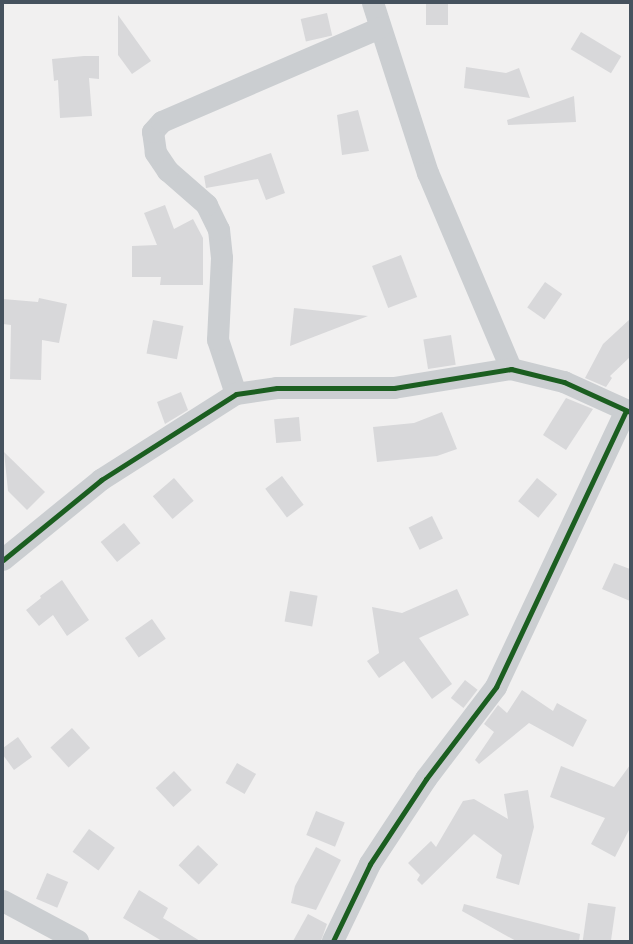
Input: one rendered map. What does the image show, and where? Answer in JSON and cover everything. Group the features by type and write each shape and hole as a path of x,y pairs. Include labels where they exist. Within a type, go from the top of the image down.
{"street":[{"path":"236,394 218,340 222,258 219,230 207,205 168,171 156,153 153,132 162,122 377,11 428,173 511,368"},
{"path":"3,560 100,480 236,394 277,388 394,388 511,368 564,382 628,412 496,687 426,779 370,864 333,941"},
{"path":"3,902 78,941"}],"building":[{"path":"426,3 448,3 448,25 426,25"},
{"path":"327,13 332,35 306,41 301,19"},
{"path":"118,15 151,61 132,74 118,55"},
{"path":"581,32 621,56 611,73 571,49"},
{"path":"99,56 99,79 89,78 92,116 60,118 58,80 54,81 52,59"},
{"path":"466,67 506,73 519,68 530,98 464,88"},
{"path":"574,96 576,122 508,125 507,120"},
{"path":"358,110 369,151 342,155 337,115"},
{"path":"271,153 285,193 266,200 258,179 206,188 204,176"},
{"path":"165,205 174,229 193,219 203,238 203,285 160,285 161,277 132,277 132,246 157,245 144,213"},
{"path":"401,255 417,297 388,308 372,266"},
{"path":"545,282 562,294 544,319 527,307"},
{"path":"39,298 67,304 59,343 42,340 41,380 10,379 11,325 3,324 3,299 38,302"},
{"path":"294,308 368,316 290,346"},
{"path":"630,319 630,357 610,376 612,378 606,387 585,378 603,344"},
{"path":"153,320 183,326 177,359 147,353"},
{"path":"451,335 456,365 428,369 423,339"},
{"path":"181,392 188,410 165,424 157,402"},
{"path":"566,398 593,409 566,450 543,435"},
{"path":"442,412 457,449 437,456 377,462 373,427 414,423"},
{"path":"299,417 301,441 276,443 274,419"},
{"path":"4,452 45,492 27,510 8,491"},
{"path":"282,476 304,505 287,517 265,489"},
{"path":"174,478 194,501 173,519 153,496"},
{"path":"537,478 557,494 538,518 518,501"},
{"path":"432,516 443,538 420,550 409,527"},
{"path":"124,523 140,543 117,562 101,542"},
{"path":"614,563 630,569 630,601 602,589"},
{"path":"62,580 89,620 67,636 53,615 39,626 26,610 41,598 40,596"},
{"path":"457,589 469,615 419,638 452,684 432,699 404,661 379,678 367,661 379,653 372,607 402,613"},
{"path":"290,591 318,596 312,626 285,622"},
{"path":"152,619 166,639 139,658 125,638"},
{"path":"465,680 478,690 463,708 451,698"},
{"path":"522,690 553,711 557,703 587,720 573,747 529,723 479,764 475,760 494,732 484,724 498,705 507,713"},
{"path":"72,728 90,748 69,767 50,747"},
{"path":"18,737 32,757 14,770 3,755 3,748"},
{"path":"237,763 256,774 245,794 226,783"},
{"path":"630,765 630,828 615,857 591,844 605,818 550,797 561,766 614,787"},
{"path":"174,771 192,790 173,807 156,788"},
{"path":"528,790 534,827 519,885 496,878 502,855 474,834 422,885 417,880 420,875 408,863 431,841 436,847 463,801 474,799 508,819 504,794"},
{"path":"316,811 345,823 335,847 306,835"},
{"path":"89,829 115,848 98,870 73,852"},
{"path":"198,845 218,864 199,885 179,865"},
{"path":"316,847 341,860 316,910 291,903 295,886"},
{"path":"47,873 68,882 57,908 36,899"},
{"path":"139,890 168,908 163,918 200,941 162,941 123,918"},
{"path":"588,903 616,907 611,941 583,941"},
{"path":"464,904 580,934 579,941 516,941 462,911"},
{"path":"308,914 327,924 321,941 293,941"}],"cycle path":[{"path":"3,560 101,480 236,394 277,388 394,388 511,369 564,382 630,412"},
{"path":"333,941 370,864 426,779 496,687 626,411"}]}
